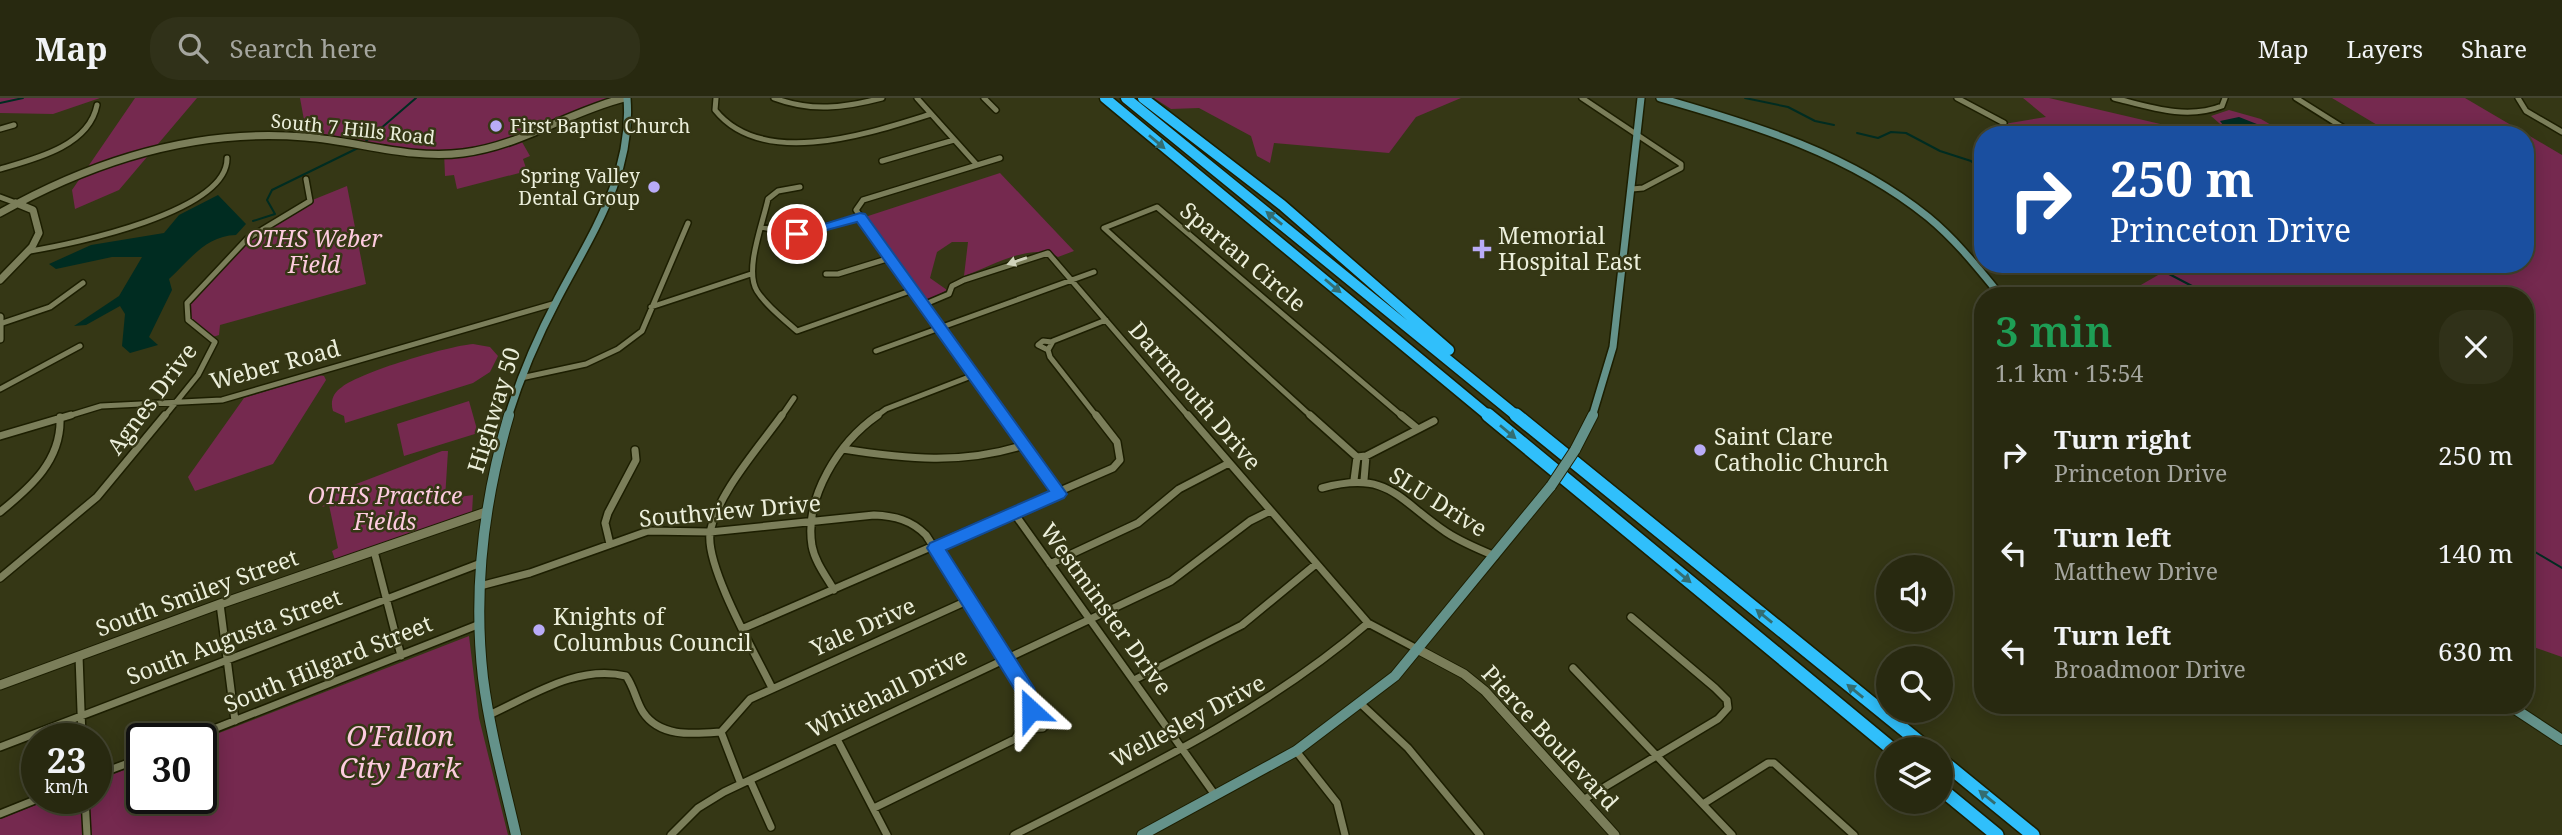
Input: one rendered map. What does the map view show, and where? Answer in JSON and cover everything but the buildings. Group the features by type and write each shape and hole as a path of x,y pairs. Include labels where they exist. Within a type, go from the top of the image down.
{"highway":[{"path":"1105,98 1877,737"},
{"path":"1126,98 1912,737"},
{"path":"1143,98 1324,240 1537,431"},
{"path":"1953,770 2034,835"},
{"path":"1953,799 1997,835"}],"main road":[{"name":"Highway 50","path":"516,835 489,715 480,624 481,563 486,512 497,455 521,378 605,206 624,159 629,133 625,98"},
{"path":"1142,835 1296,751 1361,704 1419,650 1551,486 1575,450 1594,412 1611,355 1641,98"},
{"path":"1660,98 1773,131 1838,159 1882,182 1927,214 1953,238 1974,263"},
{"path":"1982,273 1994,287"},
{"path":"2523,714 2562,740"}],"street":[{"name":"South 7 Hills Road","path":"0,213 43,187 83,170 179,144 265,134 430,155 463,153 517,141 587,107 625,98"},
{"path":"716,98 715,110 725,123 743,134 765,139 841,139 931,114"},
{"path":"774,98 804,110 820,111 882,98"},
{"path":"917,98 976,165"},
{"path":"984,98 996,110"},
{"path":"1582,98 1682,166 1643,188 1632,189"},
{"path":"1956,98 2004,123"},
{"path":"2114,98 2170,110 2202,112 2222,106 2225,98"},
{"path":"2296,98 2341,126"},
{"path":"2518,98 2526,111 2562,132"},
{"path":"0,169 39,157 68,142 86,128 97,106"},
{"path":"0,129 14,125"},
{"path":"882,161 954,139"},
{"path":"0,281 12,265 30,251 163,215 220,181 227,171 227,158"},
{"path":"1000,158 863,200 856,207 860,217 1059,494"},
{"name":"Agnes Drive","path":"0,578 86,509 205,366 215,342 188,320 187,303 247,239 310,201 306,179"},
{"path":"800,187 778,191 768,199 751,274 752,285 758,293 797,331 913,290"},
{"path":"0,197 33,210 38,220 39,233 30,251"},
{"name":"Spartan Circle","path":"1357,457 1104,228 1157,207 1418,429"},
{"path":"761,227 797,234 860,217"},
{"path":"521,378 545,375 622,348 642,331 688,223"},
{"name":"Dartmouth Drive","path":"923,305 949,295 952,286 964,280 1045,252 1368,623 1419,650"},
{"path":"826,274 838,274 890,258"},
{"path":"876,351 1094,272"},
{"path":"652,307 751,274"},
{"path":"0,323 50,307 83,283"},
{"name":"Weber Road","path":"0,436 60,417 112,405 207,402 236,397 556,303"},
{"path":"0,317 0,339"},
{"path":"1048,350 1038,345 1106,320"},
{"path":"744,628 936,548 1113,468 1119,460 1121,450 1050,357 1048,350 1052,342"},
{"path":"0,388 80,346"},
{"path":"834,590 814,554 810,521 819,493 843,449 873,417 886,409 974,375"},
{"path":"772,688 715,567 710,549 710,532 728,496 794,398"},
{"path":"0,512 27,488 57,453 62,439 60,417"},
{"path":"1354,480 1357,457 1366,456 1434,421"},
{"path":"843,449 948,462 999,455 1024,445"},
{"path":"610,544 605,523 636,460 635,450"},
{"path":"1364,480 1366,456"},
{"path":"1050,564 1138,523 1179,489 1229,463"},
{"name":"SLU Drive","path":"1322,488 1364,480 1403,496 1446,532 1495,556"},
{"name":"Whitehall Drive","path":"676,833 698,808 741,784 1171,581 1250,521 1270,510"},
{"name":"South Smiley Street","path":"0,685 220,604 486,512"},
{"name":"Westminster Drive","path":"1014,513 1215,795"},
{"name":"Southview Drive","path":"480,586 530,573 648,531 710,532 810,521 893,516 916,525 936,548 1027,693 1031,710 1045,716 1047,722 1044,728 1023,729"},
{"path":"374,551 384,601 401,656"},
{"name":"South Augusta Street","path":"0,747 481,563"},
{"path":"1134,680 1242,625 1316,564"},
{"name":"Yale Drive","path":"721,733 743,704 772,688 969,600"},
{"path":"220,604 235,721"},
{"path":"1583,800 1727,712 1728,704 1715,688 1631,617"},
{"name":"Wellesley Drive","path":"1014,835 1182,748 1300,681 1368,623"},
{"name":"South Hilgard Street","path":"217,728 480,624"},
{"name":"Pierce Boulevard","path":"1419,650 1464,674 1485,691 1615,835"},
{"path":"79,656 81,723"},
{"path":"1573,668 1732,835"},
{"path":"489,715 583,675 609,671 626,676 643,712 656,726 682,733 721,733 741,784"},
{"path":"1361,704 1408,748 1480,835"},
{"path":"874,808 1007,743 1023,729 1031,710"},
{"path":"837,739 887,835"},
{"path":"1296,751 1337,803 1345,835"},
{"path":"1703,804 1768,763 1774,763 1854,835"},
{"path":"750,780 771,827"},
{"path":"0,814 21,806"},
{"path":"86,814 87,835"}],"green space":[{"path":"0,98 100,98 53,114 0,113"},
{"path":"135,98 197,98 119,190 75,209 72,190"},
{"path":"300,98 617,98 522,142 530,156 523,159 527,171 457,189 454,175 445,176 444,152 416,151 306,131"},
{"path":"1154,98 1461,98 1416,117 1389,153 1274,143 1270,163 1257,156 1251,136 1199,108 1171,109"},
{"path":"2023,98 2049,98 2169,126 2004,124 2046,117"},
{"path":"2332,98 2465,98 2513,126 2379,126"},
{"path":"2229,110 2261,119 2273,126 2222,126 2211,116"},
{"path":"2534,139 2562,155 2562,657 2534,647 2534,287 2137,287 2162,273 2534,273"},
{"path":"1000,173 1074,251 1058,257 1048,253 1024,254 964,276 968,242 952,242 937,252 930,278 947,290 929,300 922,297 865,217"},
{"name":"OTHS Weber Field","path":"347,186 366,284 220,325 219,335 210,338 188,320 187,303 247,239 310,201"},
{"path":"473,344 490,347 498,356 490,372 473,383 345,423 344,416 333,411 334,395 352,381 405,361"},
{"path":"318,375 324,376 326,380 273,464 195,491 188,477 244,398"},
{"path":"469,401 478,433 404,456 397,424"},
{"name":"OTHS Practice Fields","path":"448,451 445,499 473,495 472,513 335,560 332,551 338,548 329,505 322,507 344,485 351,486"},
{"name":"O'Fallon City Park","path":"469,636 479,718 508,835 0,835 0,819 21,811 21,814 112,814 112,775 126,769 126,814 217,814 217,734"}],"water":[{"path":"2239,117 2262,126 2230,126 2223,125 2220,121"},
{"path":"218,195 246,224 236,235 225,236 207,244 169,279 172,290 149,337 158,345 130,353 122,346 125,314 120,306 86,325 74,326 119,296 142,257 112,257 56,269 49,264 91,245 164,233 179,215"}],"waterway":[{"path":"0,103 23,98"},
{"path":"365,142 416,98"},
{"path":"1745,98 1788,107 1815,121 1834,125"},
{"path":"1857,133 1878,138 1891,132 1906,133 1940,151 1974,164"},
{"path":"253,221 275,214 267,200 272,190 358,148"},
{"path":"2167,273 2194,287"},
{"path":"2534,551 2562,568"}],"place":[{"name":"First Baptist Church","path":"496,126"},
{"name":"Spring Valley Dental Group","path":"654,187"},
{"name":"Memorial Hospital East","path":"1482,249"},
{"name":"Saint Clare Catholic Church","path":"1700,450"},
{"name":"Knights of Columbus Council","path":"539,630"}],"route":[{"path":"797,234 860,217 1059,494 936,548 1027,693 1031,710"}]}
